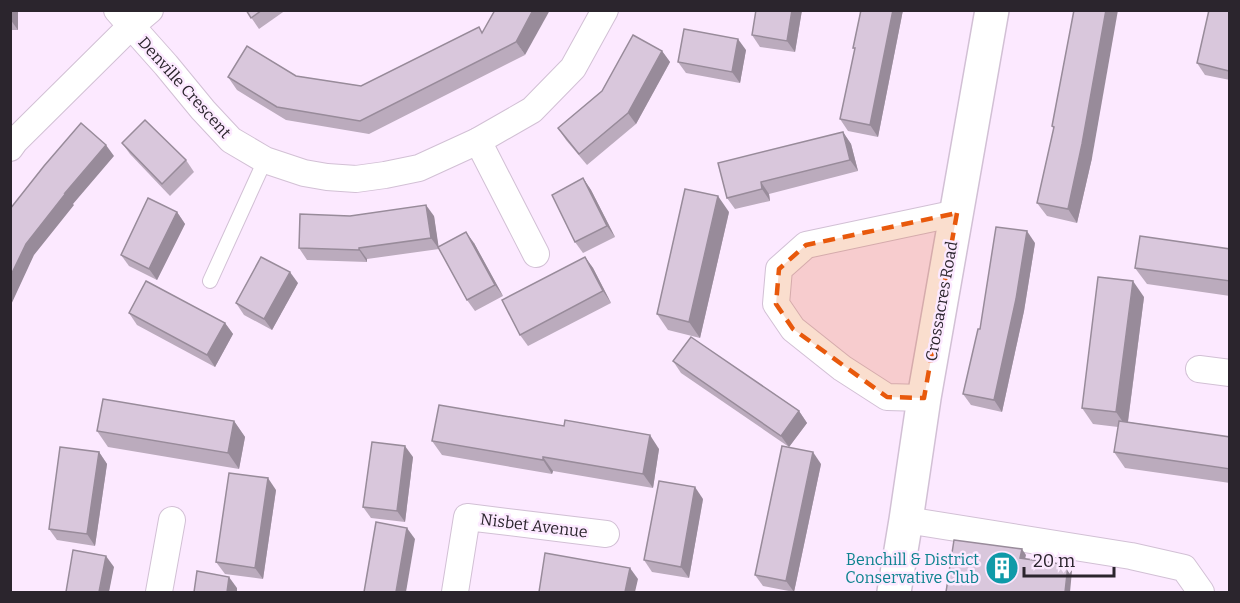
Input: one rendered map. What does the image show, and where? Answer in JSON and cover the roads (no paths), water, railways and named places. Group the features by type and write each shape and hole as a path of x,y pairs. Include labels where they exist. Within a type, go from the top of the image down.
{"street":[{"name":"Denville Crescent","path":"133,16 166,65 231,140 265,160 304,174 356,179 385,176 419,168 478,141 532,110 573,68 604,10"},
{"name":"Crossacres Road","path":"894,592 924,398 992,10"},
{"path":"10,148 133,16"},
{"path":"478,141 536,254"},
{"path":"924,398 887,397 842,368 793,329 776,304 779,269 806,245 957,213"},
{"path":"1199,369 1230,373"},
{"name":"Nisbet Avenue","path":"456,592 467,517 606,534"},
{"path":"159,592 172,520"},
{"path":"906,520 1131,556 1184,568 1201,592"}],"lane":[{"path":"210,280 265,160"}],"place":[{"name":"Benchill & District Conservative Club","path":"1002,568"}]}
